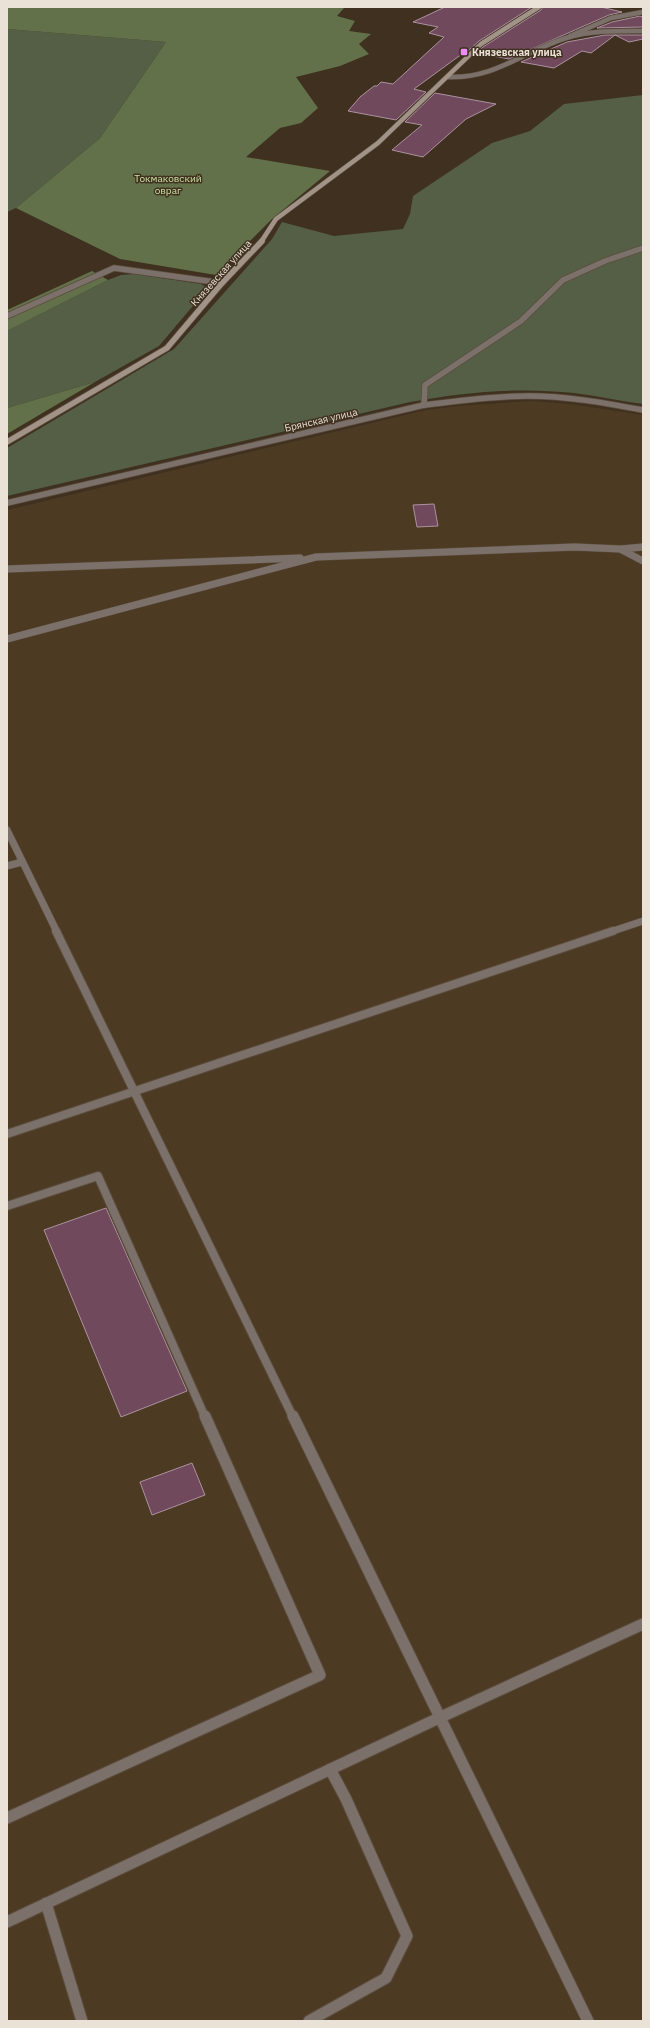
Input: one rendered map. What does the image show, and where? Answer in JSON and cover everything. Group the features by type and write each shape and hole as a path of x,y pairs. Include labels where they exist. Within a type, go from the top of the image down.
{"street":[{"name":"Князевская улица","path":"7,442 167,348 222,283 265,238 276,220 378,143 482,44 539,7"},
{"path":"448,77 457,78 487,73 611,18 643,12"},
{"path":"567,38 601,33 643,30"},
{"path":"424,405 425,385 472,352 521,321 563,280 605,261 643,248"},
{"path":"7,316 114,268 198,278 222,283"},
{"name":"Брянская улица","path":"7,503 424,405 492,397 528,396 572,398 643,410"},
{"path":"7,569 575,547 620,549 643,547"},
{"path":"620,549 643,561"},
{"path":"7,639 316,557"},
{"path":"7,830 588,2021"},
{"path":"7,866 22,862"},
{"path":"7,1134 643,921"},
{"path":"7,1206 98,1176 320,1675 7,1818"},
{"path":"7,1922 330,1769 643,1624"},
{"path":"308,2021 386,1978 407,1936 346,1799 330,1769"},
{"path":"46,1903 82,2021"}],"shaded area":[{"path":"531,401 570,404 643,415 643,2021 7,2021 7,510 426,410 458,406"}],"green space":[{"name":"Токмаковский овраг","path":"7,7 341,7 344,8 337,16 355,21 349,31 371,34 359,44 369,54 340,66 296,77 318,108 301,123 280,128 246,157 330,171 272,219 216,275 120,259 16,208 100,138 166,42 7,29"},
{"path":"7,29 166,42 100,138 16,208 7,212"},
{"path":"643,95 643,404 583,394 553,391 533,390 471,393 410,402 7,496 7,448 174,349 272,239 282,222 334,236 403,229 410,214 413,196 492,143 530,131 564,104"},
{"path":"92,271 108,280 7,331 7,310"},
{"path":"134,274 201,284 208,288 159,346 95,382 7,408 7,331 108,280 121,275"},
{"path":"95,382 7,434 7,408"}],"building":[{"path":"445,7 532,7 479,41 468,51 414,89 426,92 396,120 348,111 360,97 374,86 377,86 381,82 393,84 444,37 429,33 438,27 413,22"},
{"path":"543,7 601,7 622,12 609,15 509,59 477,53 483,47 541,10"},
{"path":"640,16 643,17 643,27 597,28 612,22"},
{"path":"605,35 615,35 591,53 582,51 554,68 521,62 567,42"},
{"path":"615,35 643,35 643,39 629,42"},
{"path":"435,93 496,104 466,119 423,157 392,150 422,125 405,122"},
{"path":"434,504 438,526 417,527 413,505"},
{"path":"106,1208 187,1391 121,1417 44,1230"},
{"path":"192,1463 205,1495 152,1515 140,1482"}],"place":[{"name":"Князевская улица","path":"464,52"}]}
